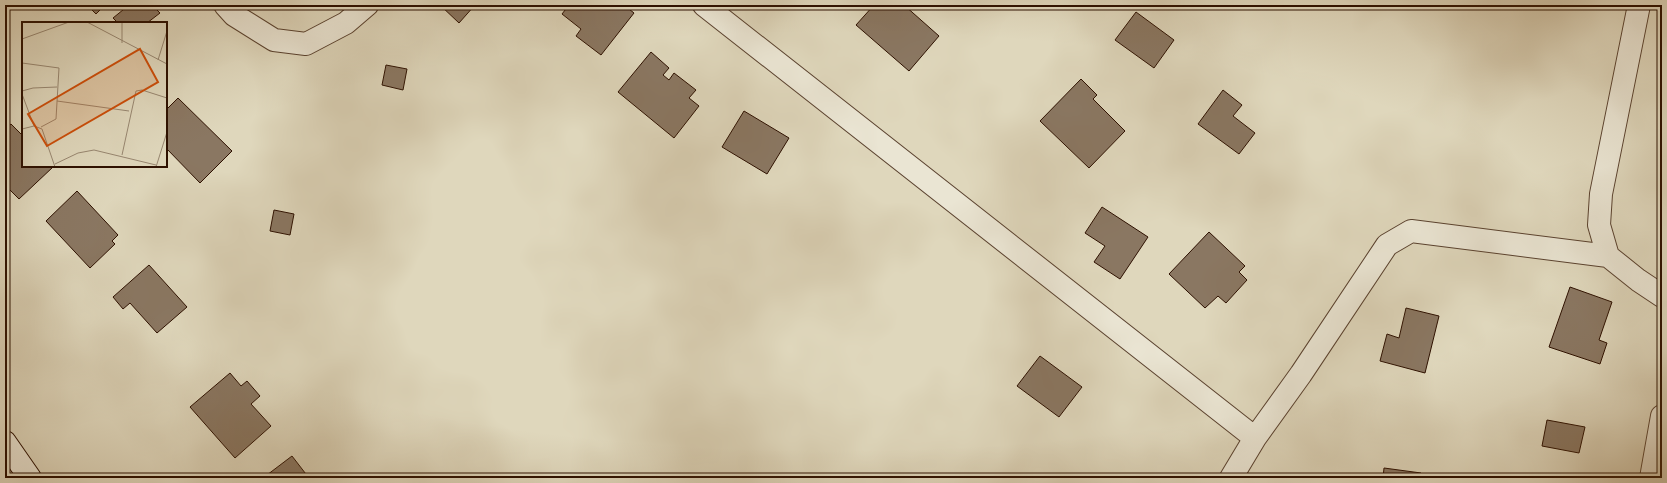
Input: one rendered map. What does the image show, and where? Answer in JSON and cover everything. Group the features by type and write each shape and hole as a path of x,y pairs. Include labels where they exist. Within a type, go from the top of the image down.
{"street":[{"path":"224,5 234,15 274,40 306,44 346,23 367,5"},
{"path":"704,5 1255,438"},
{"path":"1608,256 1599,225 1601,194 1639,5"},
{"path":"1231,478 1255,438 1301,374 1387,244 1411,231 1608,256 1638,280 1662,296"},
{"path":"1651,478 1662,416"},
{"path":"5,442 30,478"}],"building":[{"path":"87,5 105,5 96,14"},
{"path":"129,5 152,5 160,13 148,22 117,22 113,18"},
{"path":"440,5 475,5 459,23"},
{"path":"569,5 624,5 634,13 601,55 576,36 581,29 562,14"},
{"path":"874,5 904,5 939,36 909,71 856,25"},
{"path":"1136,12 1174,40 1154,68 1115,40"},
{"path":"651,52 669,68 663,75 669,80 674,73 696,90 689,98 699,106 674,138 618,92"},
{"path":"386,65 407,69 403,90 382,85"},
{"path":"1081,79 1097,95 1093,99 1125,131 1089,168 1040,121"},
{"path":"1223,90 1242,105 1233,116 1255,133 1239,154 1198,124"},
{"path":"178,98 232,151 200,183 167,149 167,109"},
{"path":"744,111 789,138 767,174 722,147"},
{"path":"11,124 22,135 22,167 53,167 19,199 5,185 5,129"},
{"path":"77,191 118,235 112,241 115,244 90,268 46,221"},
{"path":"1102,207 1148,237 1120,279 1094,262 1105,246 1085,233"},
{"path":"274,210 294,214 290,235 270,231"},
{"path":"1209,232 1245,266 1239,272 1247,280 1226,303 1218,296 1205,308 1169,274"},
{"path":"149,265 187,307 157,333 130,303 123,309 113,297"},
{"path":"1570,287 1612,302 1599,340 1607,343 1600,364 1549,347"},
{"path":"1406,308 1439,316 1425,373 1380,361 1387,334 1399,338"},
{"path":"1040,356 1082,387 1059,417 1017,386"},
{"path":"230,373 241,386 247,381 260,396 251,404 271,426 235,458 190,407"},
{"path":"1547,420 1585,427 1579,453 1542,446"},
{"path":"292,456 309,478 263,478"},
{"path":"1384,468 1421,473 1420,478 1383,478"}]}
